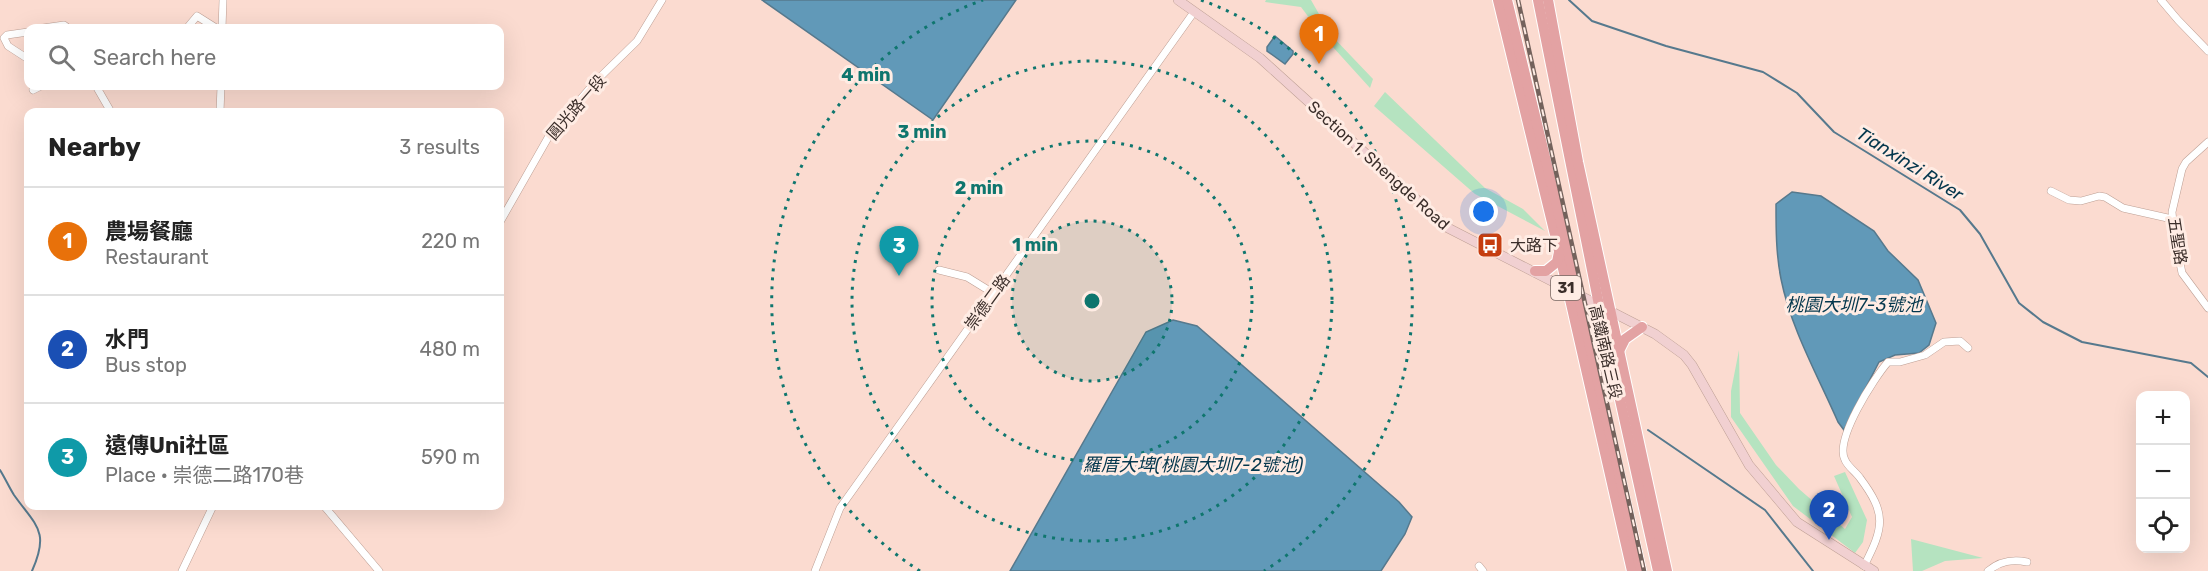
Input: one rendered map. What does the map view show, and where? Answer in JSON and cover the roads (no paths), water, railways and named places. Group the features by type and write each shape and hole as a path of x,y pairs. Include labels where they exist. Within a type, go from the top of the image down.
{"main road":[{"name":"高鐵南路三段","path":"1538,0 1551,36 1667,571"},
{"name":"高鐵南路三段","path":"1548,0 1551,36 1592,270 1658,571"},
{"name":"高鐵南路三段","path":"1503,4 1516,71 1632,571"},
{"name":"高鐵南路三段","path":"1503,4 1578,293 1641,571"},
{"path":"1535,271 1546,271 1557,262 1559,251"},
{"path":"1573,277 1582,277 1592,270"},
{"path":"1587,340 1588,332 1593,327 1598,324 1605,329"},
{"path":"1620,349 1625,339 1642,327"},
{"path":"1632,571 1633,536"}],"street":[{"path":"222,24 223,0"},
{"name":"圓光路一段","path":"504,215 549,136 596,81 637,41 662,0"},
{"name":"Section 1, Shengde Road","path":"1178,0 1260,58 1448,228 1665,339 1688,360 1749,465 1797,522 1875,571"},
{"path":"2161,0 2208,51"},
{"name":"崇德二路","path":"814,571 840,508 1194,12"},
{"path":"190,24 197,16 210,24"},
{"path":"24,33 7,35 4,38 8,46 24,56"},
{"path":"98,90 109,108"},
{"path":"220,108 221,90"},
{"name":"五聖路","path":"2208,142 2186,162 2182,169 2172,219 2182,273 2208,308"},
{"path":"2051,191 2069,200 2081,201 2099,196 2105,197 2123,208 2172,219"},
{"path":"939,270 967,277 993,294"},
{"path":"1864,566 1877,540 1880,510 1869,490 1844,460 1843,445 1850,421 1888,362 1900,362 1925,355 1944,342 1960,341 1968,348"},
{"path":"182,571 211,510"},
{"path":"327,510 379,571"},
{"path":"1988,571 1994,566 2012,560 2027,562"}],"water":[{"path":"762,0 1016,0 933,120"},
{"path":"1275,36 1293,51 1285,64 1267,51 1267,47"},
{"name":"桃園大圳7-3號池","path":"1792,192 1821,196 1874,231 1888,251 1918,280 1936,323 1929,345 1919,353 1895,355 1879,362 1844,430 1838,422 1798,334 1781,279 1777,251 1776,204"},
{"name":"羅厝大埤(桃園大圳7-2號池)","path":"1173,320 1197,326 1399,502 1412,517 1405,534 1381,571 1010,571 1146,332"}],"waterway":[{"name":"Tianxinzi River","path":"1569,0 1592,21 1666,46 1763,72 1797,93 1834,132 1960,210 1980,234 2019,303 2043,322 2082,342 2191,363 2208,377"},
{"path":"1648,430 1765,510 1813,571"},
{"path":"0,470 24,508"},
{"path":"25,510 34,522 40,538 40,547 32,571"}],"railway":[{"path":"1518,0 1644,571"}],"place":[{"name":"農場餐廳","path":"1319,64"},
{"name":"大路下","path":"1490,245"},
{"name":"遠傳Uni社區","path":"899,276"},
{"name":"水門","path":"1829,540"}]}
